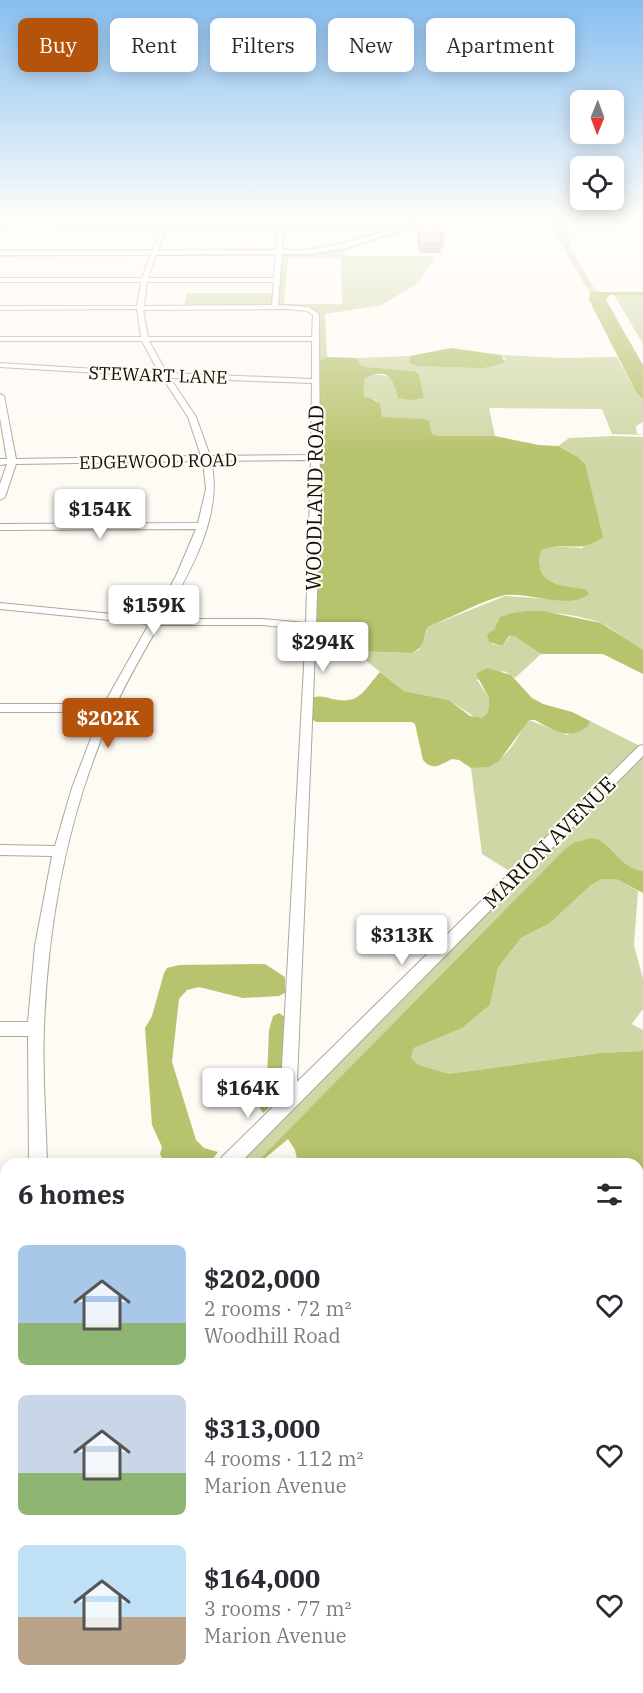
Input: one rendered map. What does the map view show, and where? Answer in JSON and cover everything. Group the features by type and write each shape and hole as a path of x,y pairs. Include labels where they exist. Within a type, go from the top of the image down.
{"street":[{"path":"38,1158 36,1029 44,936 59,851 69,811 108,708 183,573 201,526 210,488 206,460 191,416 152,359 144,339 140,308 142,297"},
{"path":"0,308 275,307 276,297"},
{"name":"WOODLAND ROAD","path":"275,307 302,308 314,312 316,316 311,627 292,1027 290,1084 293,1100"},
{"path":"0,339 315,339"},
{"name":"STEWART LANE","path":"0,365 166,380 186,376 316,381"},
{"path":"0,396 12,462 0,496"},
{"name":"EDGEWOOD ROAD","path":"0,462 315,457"},
{"path":"0,527 201,526"},
{"path":"0,606 156,622 284,623 311,627"},
{"path":"0,708 108,708"},
{"name":"MARION AVENUE","path":"233,1158 643,749"},
{"path":"0,850 59,851"},
{"path":"0,1029 36,1029"}],"green space":[{"path":"186,297 273,297 272,306 184,307"},
{"path":"279,297 285,297 284,304 342,304 342,297 395,297 382,305 325,314 327,357 319,361 317,312 306,308 278,307"},
{"path":"589,297 608,297 606,300 643,365 643,399 637,394"},
{"path":"615,297 643,297 643,344"},
{"path":"451,348 501,355 505,363 483,368 417,366 409,363 410,356"},
{"path":"501,355 561,358 617,357 637,394 643,399 643,422 636,426 637,434 643,435 612,434 602,409 489,408 495,436 438,436 432,434 429,421 382,417 376,400 366,398 363,393 364,378 380,375 403,384 424,398 419,374 414,371 367,367 361,365 356,358 410,356 410,363 506,360"},
{"path":"327,357 356,358 361,365 367,367 414,371 419,374 424,398 410,400 398,398 392,380 384,374 365,378 364,395 380,404 382,417 424,419 429,421 432,434 438,436 495,436 539,445 558,446 578,457 585,464 603,537 587,545 557,546 541,550 540,562 541,570 550,581 585,589 589,594 581,599 561,601 516,595 498,597 428,627 422,645 412,653 354,651 324,657 315,652 319,504 319,361"},
{"path":"643,437 643,650 593,620 567,614 537,612 501,617 494,630 492,644 502,646 510,636 514,636 541,654 515,678 504,671 477,680 489,698 488,712 482,718 476,718 449,700 404,691 354,651 412,653 419,650 428,627 505,596 568,600 585,589 550,581 541,570 541,550 548,546 583,548 585,464 578,457 558,446 569,438"},
{"path":"527,611 543,611 601,623 643,650 643,674 603,654 541,654 514,636 509,636 502,646 489,642 487,634 494,630 500,617"},
{"path":"487,668 511,675 532,698 590,721 588,726 581,731 567,734 555,731 535,720 529,720 499,761 488,767 471,768 459,760 452,759 437,766 427,764 423,760 415,724 412,722 316,722 311,719 312,698 349,700 355,698 380,672 404,691 449,700 470,716 482,718 488,712 489,698 476,674"},
{"path":"529,720 567,735 584,729 590,721 640,746 511,872 482,854 471,768 499,759 511,748"},
{"path":"643,754 643,871 623,862 598,840 588,839 575,842 368,1050 411,1058 414,1048 461,1028 490,1005 498,968 521,938 550,923 591,885 602,879 616,879 638,891 634,945 643,979 643,1009 632,1024 643,1030 643,1051 599,1053 464,1072 643,1112 643,1158 598,1158 305,1114 261,1158 243,1158"},
{"path":"591,838 599,840 627,865 643,871 643,893 616,879 602,879 591,885 550,923 521,938 498,968 490,1005 462,1028 414,1048 411,1058 418,1065 449,1074 599,1053 643,1051 643,1158 297,1158 288,1139 265,1158 261,1158 565,849 575,842"},
{"path":"265,964 285,977 285,993 279,996 243,998 199,987 187,990 179,999 172,1062 196,1140 204,1148 218,1152 214,1158 162,1158 160,1154 162,1147 152,1125 145,1028 152,1016 164,973 167,968 179,965"},
{"path":"279,1013 285,1017 282,1082 272,1104 263,1113 255,1100 267,1080 269,1030 273,1016"}]}
